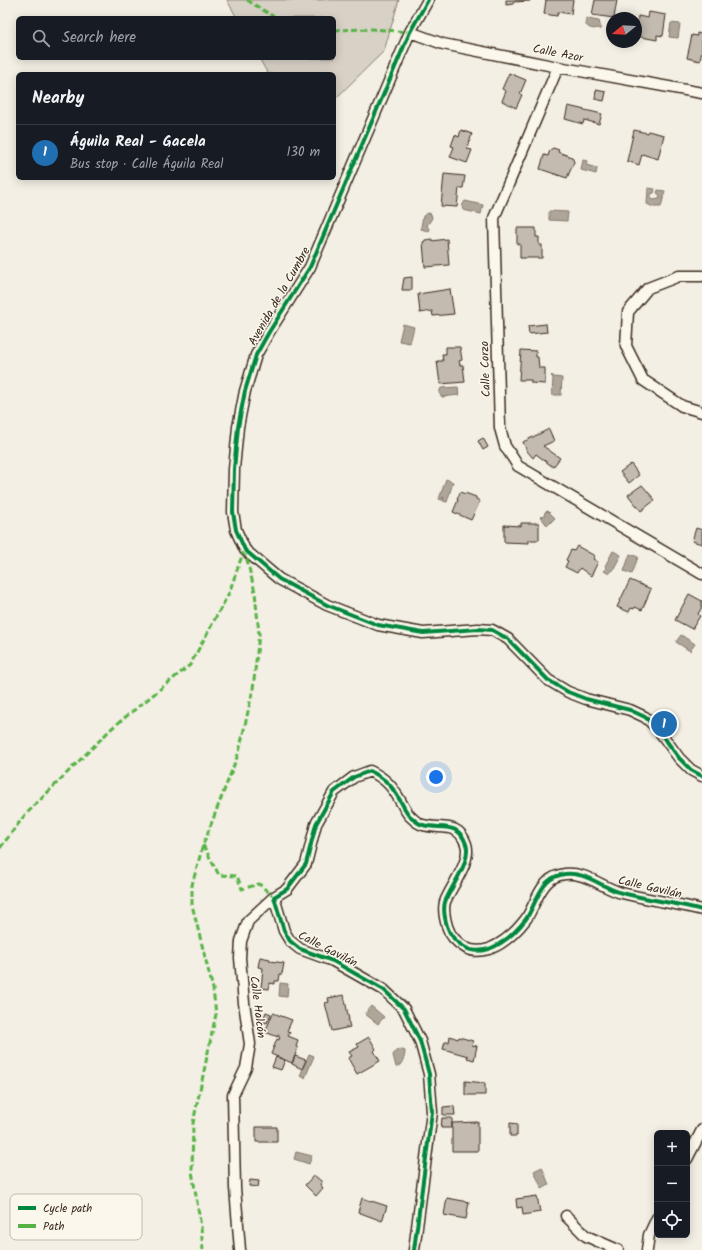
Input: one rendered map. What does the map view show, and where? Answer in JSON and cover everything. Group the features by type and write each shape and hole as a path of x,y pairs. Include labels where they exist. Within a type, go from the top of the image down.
{"street":[{"name":"Avenida de la Cumbre","path":"428,0 410,32 310,267 256,355 245,391 238,427 234,470 233,512 236,530 245,550 279,579 327,605 378,625 423,633 478,629 492,630 508,639 548,680 568,692 586,699 630,710 645,717 657,728 691,770 701,773"},
{"name":"Calle Azor","path":"410,32 443,44 558,67 702,93"},
{"name":"Calle Corzo","path":"558,67 494,218 500,428 505,446 518,466 702,574"},
{"path":"702,276 679,276 648,288 628,312 626,346 643,380 682,406 702,412"},
{"name":"Calle Gavilán","path":"414,1250 432,1112 430,1074 420,1041 404,1009 384,990 333,961 300,948 290,941 284,932 274,897 287,889 306,864 316,824 334,792 354,777 370,771 384,778 398,795 409,816 423,825 454,828 464,838 467,847 466,859 445,904 445,918 449,932 468,950 481,952 496,946 511,936 526,918 542,888 549,881 559,875 572,874 596,881 620,893 702,910"},
{"name":"Calle Halcón","path":"240,1250 235,1188 233,1095 246,1068 250,1044 244,1003 240,958 241,940 248,921 274,897"},
{"path":"690,1153 702,1130"},
{"path":"566,1216 586,1236 618,1250"},
{"path":"647,1250 648,1235 654,1224"}],"shaded area":[{"path":"227,0 399,0 384,51 336,98 336,72 267,72 260,60 336,60 336,16 236,16"},
{"path":"587,18 599,21 601,28 600,30 598,28 592,29 587,26 585,23"},
{"path":"671,23 680,24 678,38 669,37"},
{"path":"583,160 587,161 586,165 597,168 596,174 581,170"},
{"path":"648,188 655,189 654,193 651,194 651,198 653,200 659,199 660,195 657,193 658,190 665,191 661,207 653,207 647,204"},
{"path":"465,201 483,205 481,214 463,210 462,206"},
{"path":"549,211 568,212 567,221 549,220"},
{"path":"428,213 431,214 432,218 427,226 430,230 428,231 421,229 421,227 423,216"},
{"path":"403,324 414,327 410,343 399,341"},
{"path":"552,375 554,377 562,378 561,395 552,395"},
{"path":"458,387 459,395 442,397 439,393 441,388"},
{"path":"446,479 453,482 447,502 443,501 444,497 442,500 439,499"},
{"path":"548,511 555,518 548,525 541,517"},
{"path":"613,551 621,555 613,570 611,570 609,574 604,571"},
{"path":"630,554 638,557 632,574 624,571"},
{"path":"681,635 695,644 690,651 676,642"},
{"path":"280,983 288,984 287,997 279,996"},
{"path":"371,1006 384,1017 378,1024 365,1014"},
{"path":"400,1049 405,1051 403,1061 396,1067 393,1055"},
{"path":"309,1054 314,1056 305,1078 300,1076"},
{"path":"296,1152 312,1156 309,1164 294,1159"},
{"path":"542,1167 549,1185 542,1189 534,1171"}],"building":[{"path":"506,0 530,1 513,2 513,4 506,5"},
{"path":"546,0 573,0 571,14 558,12 557,16 544,14"},
{"path":"595,0 617,0 615,12 606,12 606,17 592,15"},
{"path":"649,12 666,15 663,36 657,35 657,40 642,37 642,17 648,18"},
{"path":"697,33 702,34 702,51 700,61 687,58 692,35 697,36"},
{"path":"509,73 526,80 520,94 522,95 516,108 502,101 506,91 502,89"},
{"path":"596,90 606,92 604,101 595,99"},
{"path":"568,106 602,114 599,124 584,120 583,124 565,119"},
{"path":"461,130 472,134 467,149 472,150 467,163 450,157 454,147 451,146 455,135 459,137"},
{"path":"634,130 647,133 648,131 664,135 658,159 642,154 639,165 627,161"},
{"path":"553,148 559,150 558,152 572,157 574,162 567,178 540,169 544,155 548,156 550,150"},
{"path":"444,174 465,176 463,188 459,188 457,207 441,206"},
{"path":"517,228 536,228 536,237 539,237 539,245 542,245 542,258 520,258 520,244 517,244"},
{"path":"432,239 432,241 447,239 449,265 425,267 423,242 425,240"},
{"path":"412,277 412,290 402,290 404,278"},
{"path":"450,289 454,314 433,316 432,311 420,313 418,294"},
{"path":"546,324 547,332 529,334 528,326"},
{"path":"446,347 460,347 462,360 459,361 460,365 463,365 465,382 440,384 437,361 443,361 442,354 446,354"},
{"path":"521,350 536,351 539,368 545,368 545,384 531,383 531,380 519,380"},
{"path":"549,429 554,441 543,446 560,458 553,467 536,454 533,458 527,451 523,442"},
{"path":"483,438 488,447 483,450 478,441"},
{"path":"631,464 639,475 629,483 620,472"},
{"path":"642,485 655,500 641,511 628,495"},
{"path":"460,492 476,497 476,499 480,501 471,520 453,512"},
{"path":"521,523 539,523 539,540 529,540 529,543 504,542 504,525 521,526"},
{"path":"696,528 702,530 702,544 692,541"},
{"path":"577,546 595,556 593,559 598,562 591,576 580,568 577,573 565,567 568,561 566,560 571,550 574,551"},
{"path":"630,580 651,589 642,610 635,607 634,609 631,608 629,612 617,607"},
{"path":"689,594 702,601 702,607 698,614 700,616 692,629 675,620"},
{"path":"260,957 270,959 270,961 284,963 279,981 275,981 275,984 270,983 269,989 261,988 263,968 258,967"},
{"path":"344,995 350,1027 332,1031 325,1003 329,1002 328,998"},
{"path":"266,1012 271,1014 267,1023 262,1022"},
{"path":"273,1013 292,1020 287,1031 290,1032 288,1036 298,1040 296,1047 298,1048 292,1063 271,1054 277,1039 279,1040 280,1036 278,1035 278,1037 265,1032"},
{"path":"450,1036 458,1039 459,1037 473,1041 472,1045 477,1046 474,1060 467,1058 468,1056 443,1049 445,1042 449,1042"},
{"path":"369,1037 376,1049 374,1051 380,1061 357,1074 348,1058 352,1056 349,1052 359,1047 357,1044"},
{"path":"295,1056 306,1060 302,1069 292,1064"},
{"path":"276,1057 285,1060 281,1070 272,1067"},
{"path":"465,1081 485,1083 485,1095 465,1095"},
{"path":"454,1106 455,1115 443,1115 443,1107"},
{"path":"442,1118 452,1118 452,1128 441,1128"},
{"path":"478,1122 478,1151 452,1151 452,1123"},
{"path":"510,1123 517,1124 517,1136 510,1136"},
{"path":"256,1127 277,1127 277,1142 256,1142"},
{"path":"314,1175 322,1182 320,1184 323,1188 316,1196 305,1185"},
{"path":"250,1180 259,1181 258,1187 249,1186"},
{"path":"537,1196 540,1212 523,1215 522,1207 517,1208 516,1199"},
{"path":"362,1198 387,1206 382,1221 358,1212"},
{"path":"447,1198 469,1202 466,1219 444,1215"}],"marked path":[{"path":"247,0 273,16"},
{"path":"336,30 372,29 410,32"},
{"path":"0,848 25,815 112,728 190,665 229,593 244,550"},
{"path":"203,1250 192,1171 193,1123 216,1014 213,989 192,905 192,885 203,845 239,752 253,689 259,634 255,592 245,552"},
{"path":"203,845 219,875 237,876 242,889 259,884 274,897"}],"cycle path":[{"path":"428,0 410,32 310,267 256,355 245,391 238,427 234,469 233,512 236,530 245,550 279,579 327,605 378,625 423,633 478,629 492,630 508,639 548,680 568,692 586,699 630,710 645,717 657,728 679,758 691,770 702,776"},
{"path":"414,1250 432,1112 429,1074 420,1041 404,1009 384,990 333,961 300,949 290,941 284,931 274,897 287,889 306,864 316,824 334,792 354,777 370,771 388,784 395,792 408,814 417,822 423,825 454,829 463,837 467,851 464,866 445,902 444,911 448,930 452,936 463,946 472,950 478,951 489,949 510,937 530,913 543,887 553,878 560,875 577,875 592,880 614,891 702,910"}],"place":[{"name":"Águila Real - Gacela","path":"664,724"}]}
